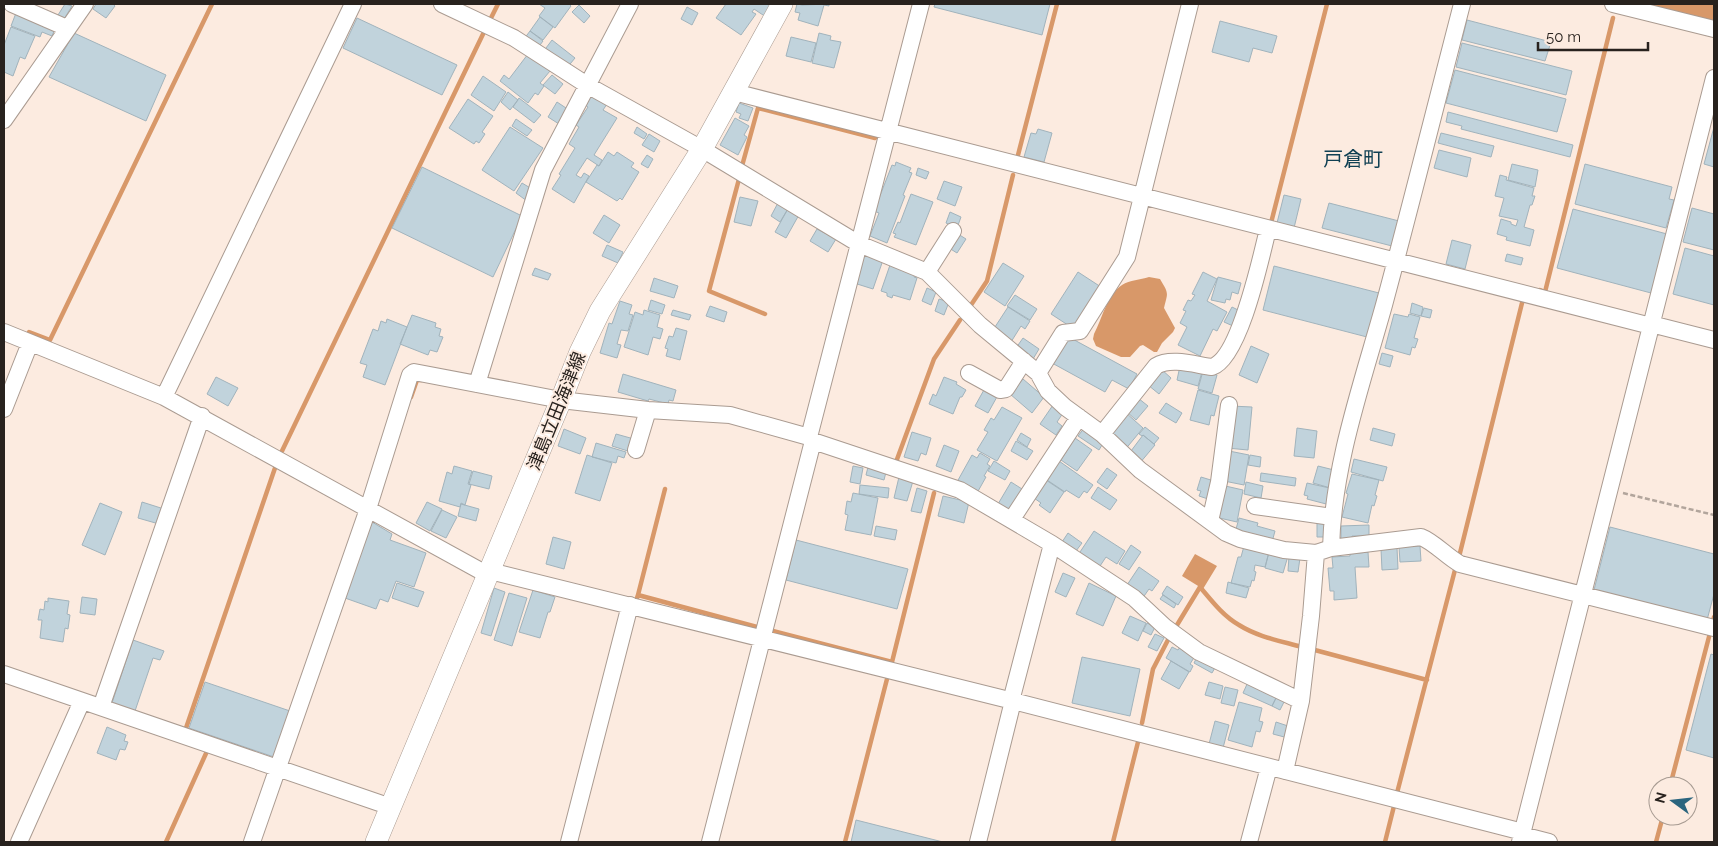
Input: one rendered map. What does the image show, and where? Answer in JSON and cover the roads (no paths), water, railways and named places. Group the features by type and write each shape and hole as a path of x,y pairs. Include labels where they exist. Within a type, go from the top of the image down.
{"main road":[{"name":"津島立田海津線","path":"376,842 580,352 600,312 702,149 782,4"}],"street":[{"path":"12,4 67,28"},
{"path":"6,111 84,4"},
{"path":"164,397 353,4"},
{"path":"442,4 514,38 587,85 702,149 859,244 927,272 980,325 1038,373 1048,390 1065,407 1102,434 1140,470 1226,533 1240,539 1284,550 1323,550 1421,537 1427,539 1448,557 1460,564 1714,628"},
{"path":"477,384 543,170 630,4"},
{"path":"710,842 859,244 921,4"},
{"path":"1038,373 1063,333 1080,331 1127,257 1190,4"},
{"path":"1285,771 1301,701 1311,616 1323,550 1332,517 1349,431 1396,261 1462,4"},
{"path":"1613,4 1714,29"},
{"path":"1522,837 1714,78"},
{"path":"734,92 1714,340"},
{"path":"1102,434 1156,366 1162,362 1218,366 1234,341 1244,320 1268,228"},
{"path":"927,272 953,231"},
{"path":"4,332 164,397 489,573 630,605 1012,701 1285,771 1522,837 1549,842"},
{"path":"4,409 30,343"},
{"path":"969,373 1000,390 1006,389 1024,361"},
{"path":"252,842 368,509 410,375 414,372 561,400 648,410 730,415 811,439 960,490 1012,519 1134,598 1165,627 1199,652 1301,701"},
{"path":"1210,521 1219,482 1229,405"},
{"path":"636,450 648,410"},
{"path":"101,707 202,416"},
{"path":"1012,519 1079,417"},
{"path":"1255,506 1332,517"},
{"path":"978,842 1052,544"},
{"path":"569,842 630,605"},
{"path":"4,674 391,807"},
{"path":"19,842 82,701"},
{"path":"1249,842 1269,767"}],"waterway":[{"path":"29,332 50,340 212,4"},
{"path":"490,20 498,4"},
{"path":"1017,159 1057,4"},
{"path":"1271,223 1327,4"},
{"path":"1540,290 1545,292 1613,18"},
{"path":"282,451 484,32"},
{"path":"742,166 758,108 875,138"},
{"path":"971,305 987,281 1013,175"},
{"path":"739,179 709,291 765,314"},
{"path":"1459,557 1523,299"},
{"path":"899,463 896,462 934,359 960,320"},
{"path":"411,397 417,380 422,380"},
{"path":"185,731 275,468"},
{"path":"638,595 665,489"},
{"path":"769,630 892,662 934,493"},
{"path":"1397,793 1456,566"},
{"path":"1174,630 1200,587 1223,612 1239,625 1262,636 1302,647"},
{"path":"637,598 638,595 757,627"},
{"path":"1712,624 1714,617"},
{"path":"1673,776 1710,633"},
{"path":"1142,723 1153,669 1170,636"},
{"path":"1311,649 1427,680"},
{"path":"845,842 887,679"},
{"path":"1113,842 1138,742"},
{"path":"166,842 208,749"},
{"path":"1385,842 1394,806"},
{"path":"1656,842 1660,826"}],"district":[{"name":"戸倉町","path":"1353,159"}]}
